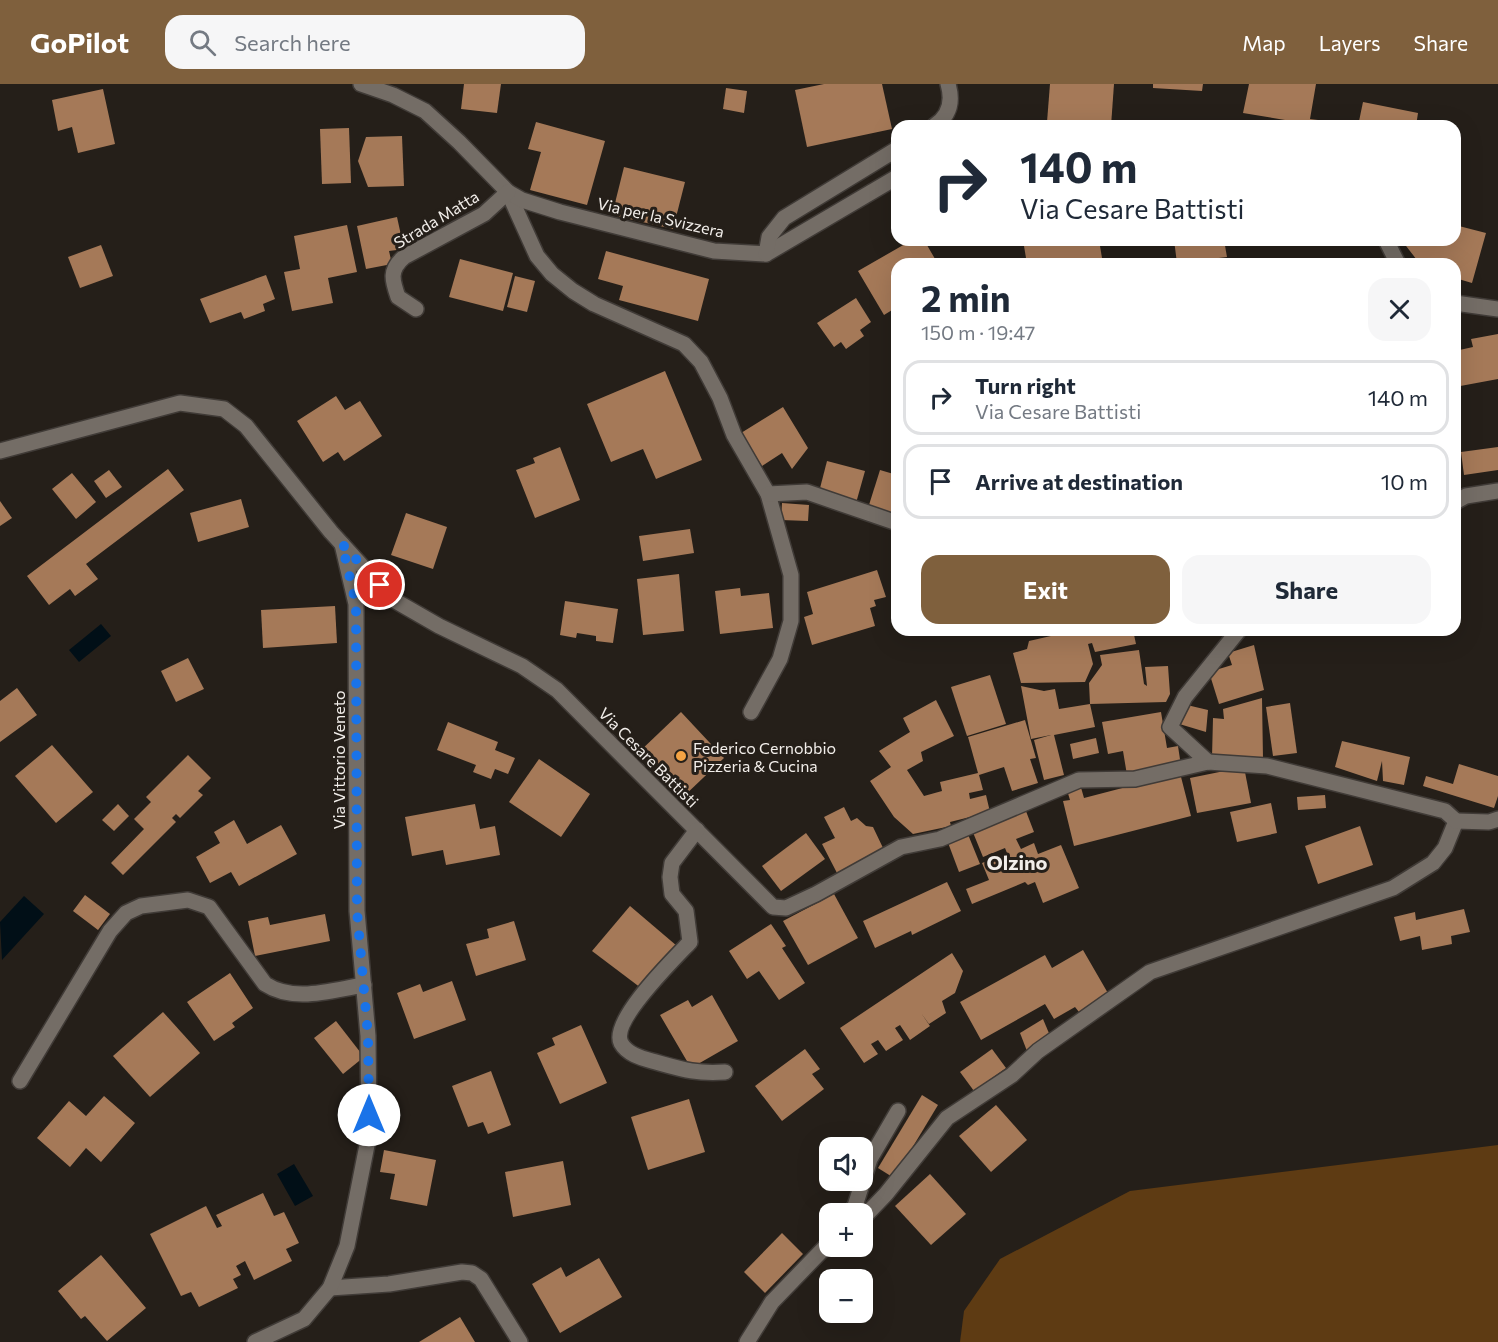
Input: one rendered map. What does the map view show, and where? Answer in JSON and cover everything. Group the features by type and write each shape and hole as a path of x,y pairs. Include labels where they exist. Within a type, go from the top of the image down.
{"street":[{"path":"362,84 393,95 425,111 508,192 537,256 552,274 594,304 684,344 701,362 720,398 734,435 768,494 791,575 791,621 780,659 751,712"},
{"path":"940,120 950,109 951,98 948,84"},
{"path":"766,254 769,237 784,218 891,153"},
{"path":"766,254 891,181"},
{"name":"Via per la Svizzera","path":"508,192 522,200 560,212 714,250 766,254"},
{"name":"Strada Matta","path":"416,309 398,297 392,272 396,264 404,257 484,214 508,192"},
{"path":"1461,304 1498,309"},
{"name":"Via Vittorio Veneto","path":"0,451 180,403 224,409 246,426 342,544 356,604 357,911 368,1036 369,1135 347,1246 330,1288 304,1319 255,1342"},
{"path":"1461,499 1498,491"},
{"path":"768,494 807,492 891,521"},
{"name":"Via Cesare Battisti","path":"342,544 392,599 439,626 522,666 557,690 773,907 786,908 901,847 940,839 1079,780 1135,780 1208,762 1267,766 1298,773 1445,811 1456,821"},
{"path":"1208,762 1170,727 1185,697 1234,636"},
{"path":"873,1208 947,1118 1012,1075 1038,1051 1150,972 1393,888 1433,863 1445,848 1456,821 1489,822 1498,819"},
{"path":"697,830 672,863 670,877 672,894 686,911 690,942 658,975 624,1020 620,1036 621,1043 635,1056 695,1074 724,1072"},
{"path":"20,1082 110,931 126,913 141,906 188,900 209,907 265,984 278,993 306,995 364,985"},
{"path":"856,1203 870,1160 898,1111"},
{"path":"747,1342 772,1302 819,1256"},
{"path":"330,1288 389,1284 462,1272 472,1273 481,1279 520,1342"}],"shaded area":[{"path":"101,624 111,636 79,662 69,650"},
{"path":"24,896 44,914 2,960 0,922"},
{"path":"1498,1145 1498,1342 960,1342 964,1311 1000,1259 1130,1191"},
{"path":"294,1164 313,1196 295,1206 277,1174"}],"building":[{"path":"464,84 501,84 497,113 461,109"},
{"path":"824,84 882,84 891,129 807,147 795,90"},
{"path":"1050,84 1114,84 1111,120 1047,120"},
{"path":"1153,84 1203,84 1202,91 1153,88"},
{"path":"1249,84 1316,84 1310,119 1318,120 1285,120 1243,113"},
{"path":"726,88 747,91 744,113 723,109"},
{"path":"103,89 115,144 78,153 72,127 58,131 52,100"},
{"path":"1363,102 1418,113 1417,120 1359,120"},
{"path":"536,122 605,141 587,205 530,190 541,152 528,149"},
{"path":"349,128 351,183 322,184 320,129"},
{"path":"402,136 404,186 368,187 358,161 366,137"},
{"path":"624,167 685,182 673,229 612,215"},
{"path":"397,217 404,249 389,251 392,264 366,269 357,226"},
{"path":"347,225 357,272 328,278 333,303 292,311 284,272 300,269 294,236"},
{"path":"1461,227 1486,233 1472,283 1461,280 1461,258 1415,258 1406,246 1461,246"},
{"path":"101,245 113,276 80,288 68,257"},
{"path":"902,246 928,246 934,258 891,258 891,311 884,315 858,271"},
{"path":"1024,246 1100,246 1102,258 1026,258"},
{"path":"1175,246 1225,246 1227,257 1219,258 1176,258"},
{"path":"606,251 709,279 698,321 619,300 623,286 598,279"},
{"path":"460,259 513,273 503,311 449,297"},
{"path":"266,275 275,299 263,304 265,311 244,319 241,312 210,323 200,299"},
{"path":"515,276 535,281 527,312 507,307"},
{"path":"856,298 871,322 860,330 864,336 846,349 841,342 834,347 817,323"},
{"path":"1498,334 1498,379 1461,386 1461,350 1473,347 1471,339"},
{"path":"665,371 702,460 656,479 643,449 611,462 587,404"},
{"path":"336,396 345,410 360,401 382,436 344,461 338,452 323,462 297,421"},
{"path":"783,407 808,448 792,469 782,453 762,466 741,433"},
{"path":"560,447 580,500 535,518 516,470 535,463 533,458"},
{"path":"1498,447 1498,470 1464,475 1461,452"},
{"path":"827,461 865,471 856,503 819,492"},
{"path":"168,469 184,490 86,564 98,579 75,596 70,589 49,605 27,576"},
{"path":"109,470 122,487 106,498 94,481"},
{"path":"880,470 891,473 891,513 869,505"},
{"path":"72,473 96,502 76,519 52,489"},
{"path":"241,499 249,527 198,542 190,513"},
{"path":"0,501 12,518 0,526"},
{"path":"782,503 809,505 808,521 781,520"},
{"path":"406,513 447,527 433,569 391,555"},
{"path":"690,529 694,553 643,561 639,536"},
{"path":"877,570 886,597 874,600 876,606 870,608 875,626 812,645 804,617 813,614 807,592"},
{"path":"679,574 684,631 643,635 637,579"},
{"path":"740,588 741,596 769,593 773,628 720,634 715,591"},
{"path":"565,601 618,609 613,643 596,641 596,636 577,633 576,638 560,635"},
{"path":"335,606 337,643 263,648 261,610"},
{"path":"1051,636 1134,636 1136,644 1095,652 1092,643 1088,644 1093,664 1085,682 1021,683 1013,653 1027,649 1029,641"},
{"path":"1254,645 1264,690 1219,704 1209,672 1232,665 1228,653"},
{"path":"1139,650 1144,684 1147,686 1145,667 1168,666 1170,694 1166,702 1090,704 1089,683 1102,665 1100,655"},
{"path":"188,658 204,689 176,702 161,671"},
{"path":"990,675 1006,724 967,736 951,687"},
{"path":"1021,686 1044,691 1055,689 1059,709 1090,704 1095,727 1054,735 1064,775 1044,780 1034,740 1051,735 1031,739"},
{"path":"17,688 37,715 0,742 0,701"},
{"path":"1262,698 1263,759 1212,757 1213,718 1224,719 1223,709"},
{"path":"936,700 954,736 921,752 923,761 907,770 924,796 942,791 940,782 978,773 968,737 1025,720 1036,758 1030,759 1038,783 1012,791 1004,767 979,775 983,790 969,793 970,799 986,795 990,812 950,822 951,826 913,834 894,817 870,781 891,767 879,751 910,732 903,718"},
{"path":"1290,703 1297,753 1273,756 1266,707"},
{"path":"1187,705 1208,710 1206,732 1176,723"},
{"path":"681,712 724,758 682,798 638,753"},
{"path":"1161,712 1167,748 1178,746 1181,766 1127,775 1123,751 1108,754 1102,722"},
{"path":"448,722 498,742 495,750 515,758 508,774 495,769 491,779 473,772 476,765 437,750"},
{"path":"1096,738 1099,753 1073,759 1070,744"},
{"path":"1342,741 1410,757 1404,785 1383,781 1382,761 1377,781 1335,767"},
{"path":"52,745 93,792 56,823 15,776"},
{"path":"188,755 211,778 198,791 203,795 180,818 176,814 172,818 176,822 123,875 111,863 144,829 134,819 151,802 146,797"},
{"path":"539,759 590,794 561,837 509,802"},
{"path":"1459,764 1498,776 1498,796 1494,808 1423,786 1426,776 1453,784"},
{"path":"1244,767 1251,803 1197,813 1190,778"},
{"path":"1180,773 1191,816 1074,846 1063,801 1070,800 1066,787 1080,784 1084,798"},
{"path":"1325,795 1326,808 1298,810 1297,797"},
{"path":"1271,803 1277,833 1237,842 1230,812"},
{"path":"118,804 129,816 114,831 102,820"},
{"path":"475,804 480,829 495,826 500,855 446,865 443,850 412,856 405,817"},
{"path":"1024,806 1034,832 1016,839 1021,849 1034,843 1038,854 1061,845 1079,888 1043,903 1035,882 1028,885 1025,882 972,904 966,889 989,880 982,863 1007,853 1005,848 983,857 972,830"},
{"path":"844,807 851,821 857,818 866,826 873,827 884,850 837,873 822,844 835,838 824,817"},
{"path":"234,820 247,844 281,825 297,854 239,886 231,872 210,883 196,857 220,843 214,832"},
{"path":"1360,826 1373,865 1318,884 1305,846"},
{"path":"967,832 980,864 959,872 947,840"},
{"path":"806,833 825,859 781,891 762,866"},
{"path":"947,882 961,911 912,935 911,931 875,948 863,921"},
{"path":"834,894 858,938 808,965 783,921"},
{"path":"85,895 110,914 98,930 73,911"},
{"path":"630,906 677,946 641,988 592,951"},
{"path":"1464,909 1470,932 1451,936 1452,944 1422,950 1420,936 1400,941 1394,917 1415,912 1416,920"},
{"path":"325,914 330,941 255,956 248,921 268,917 270,925"},
{"path":"514,921 526,960 476,976 466,944 489,938 487,929"},
{"path":"771,924 786,946 782,948 805,983 779,1000 759,971 747,979 729,951"},
{"path":"1083,950 1109,995 1079,1012 1075,1007 1054,1019 1045,1004 981,1040 960,1002 1045,955 1052,968"},
{"path":"952,953 963,971 955,993 942,1001 946,1013 929,1024 921,1013 930,1026 910,1040 900,1025 895,1028 903,1040 886,1051 878,1040 871,1044 878,1054 864,1063 840,1028"},
{"path":"230,973 253,1008 232,1023 235,1027 214,1041 187,1002"},
{"path":"452,981 466,1020 414,1039 397,993 420,984 423,992"},
{"path":"712,995 738,1041 691,1068 660,1015 688,1000 692,1007"},
{"path":"163,1012 200,1053 150,1097 113,1056"},
{"path":"1043,1019 1051,1038 1027,1051 1020,1033"},
{"path":"336,1021 364,1057 343,1074 314,1038"},
{"path":"581,1025 607,1083 560,1104 537,1053 555,1045 552,1038"},
{"path":"805,1049 820,1069 812,1074 824,1089 782,1121 755,1086"},
{"path":"992,1049 1006,1068 974,1091 960,1072"},
{"path":"491,1071 511,1125 488,1134 483,1122 468,1127 452,1086"},
{"path":"922,1095 938,1105 894,1178 878,1168"},
{"path":"104,1096 135,1123 101,1162 86,1148 70,1167 37,1138 69,1101 86,1116"},
{"path":"689,1099 705,1152 648,1170 631,1117"},
{"path":"996,1105 1027,1140 991,1172 959,1136"},
{"path":"384,1150 436,1160 427,1206 390,1199 395,1174 380,1172"},
{"path":"563,1161 571,1205 513,1217 505,1172"},
{"path":"930,1174 966,1214 931,1245 895,1206"},
{"path":"263,1193 274,1216 284,1212 299,1243 286,1249 292,1261 254,1280 245,1261 236,1266 241,1275 233,1279 238,1288 199,1307 191,1292 181,1296 150,1234 206,1206 217,1228 222,1226 216,1215"},
{"path":"782,1233 803,1254 765,1293 744,1272"},
{"path":"101,1255 146,1308 107,1341 85,1316 81,1319 58,1291"},
{"path":"599,1258 622,1297 560,1333 532,1284 561,1267 566,1277"},
{"path":"460,1317 475,1342 419,1342"}],"place":[{"name":"Federico Cernobbio Pizzeria & Cucina","path":"681,756"}],"district":[{"name":"Olzino","path":"1017,862"}],"route":[{"path":"369,1115 368,1036 357,911 356,604 342,544 380,585"}]}
